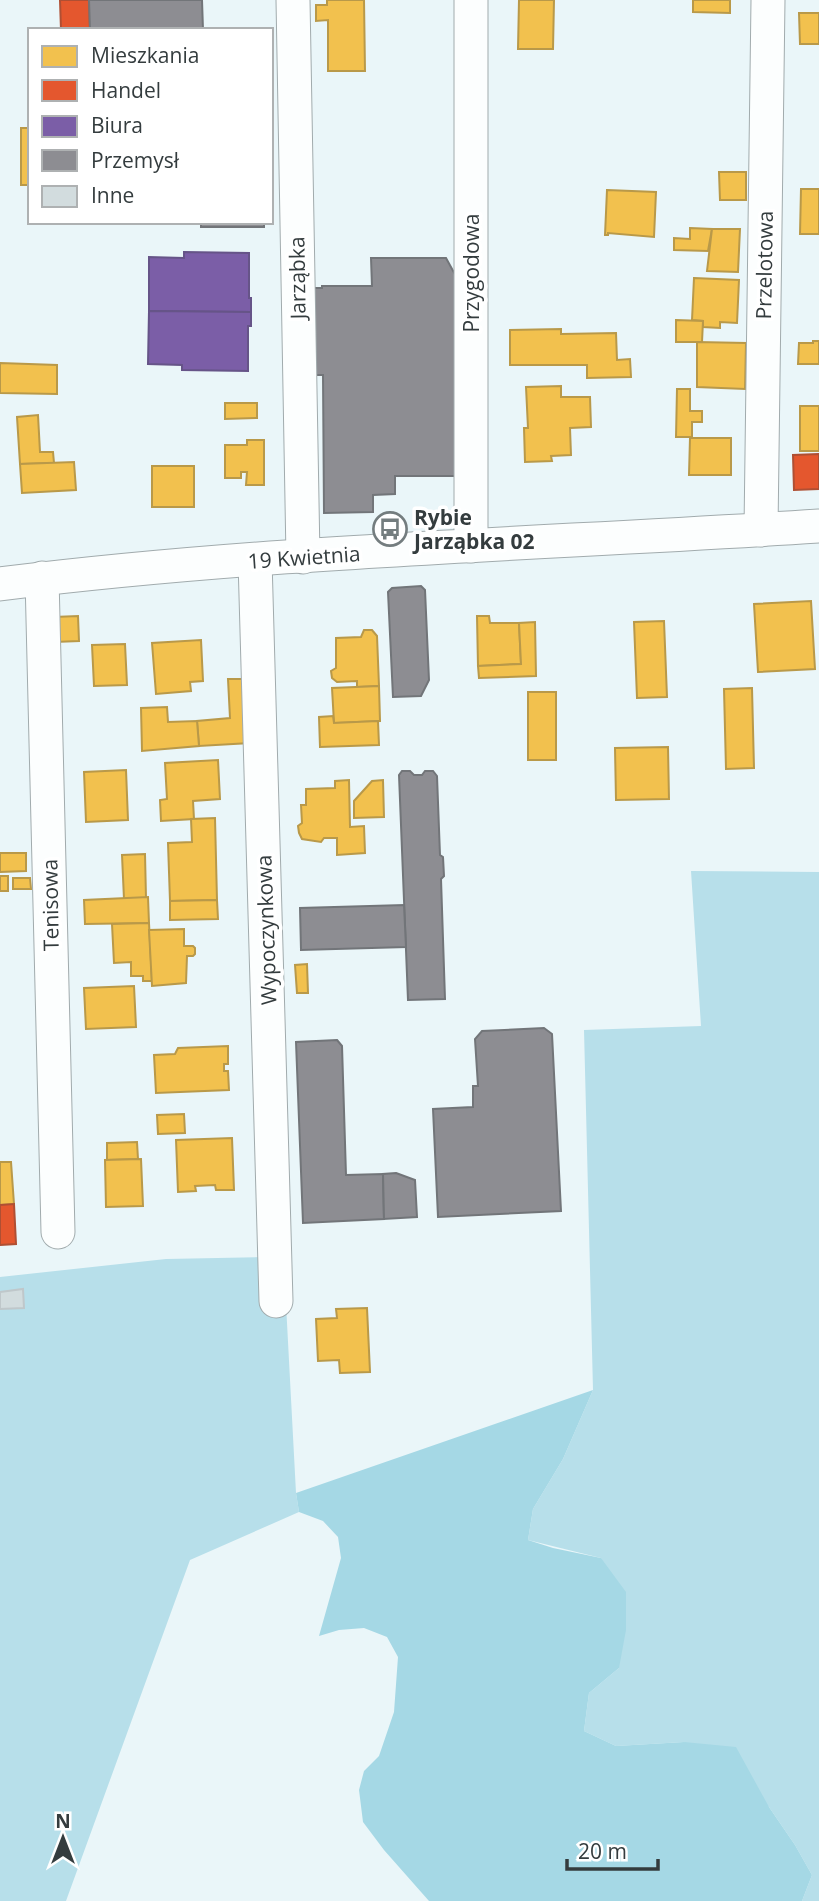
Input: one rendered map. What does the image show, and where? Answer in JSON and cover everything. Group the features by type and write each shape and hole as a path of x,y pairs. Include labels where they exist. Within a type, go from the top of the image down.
{"street":[{"name":"Jarząbka","path":"293,0 303,557"},
{"name":"Przygodowa","path":"471,0 471,546"},
{"name":"Przelotowa","path":"761,530 768,0"},
{"name":"19 Kwietnia","path":"0,584 130,569 255,560 819,526"},
{"name":"Wypoczynkowa","path":"255,560 276,1301"},
{"name":"Tenisowa","path":"42,578 58,1232"}],"shaded area":[{"path":"691,871 819,872 819,1901 802,1901 812,1875 769,1807 684,1742 616,1746 584,1731 589,1693 619,1668 601,1558 528,1540 533,1509 563,1459 593,1390 584,1030 701,1026"},
{"path":"262,1257 286,1304 299,1512 190,1560 66,1901 0,1901 0,1277 166,1259"},
{"path":"593,1390 563,1459 533,1509 528,1540 601,1558 626,1592 626,1630 619,1668 589,1693 584,1731 616,1746 684,1742 736,1747 769,1807 812,1875 802,1901 429,1901 363,1822 359,1790 364,1771 379,1756 394,1712 398,1657 387,1637 364,1628 339,1630 319,1636 341,1558 338,1537 323,1521 299,1512 296,1493"}],"building: Mieszkania":[{"path":"327,0 364,0 365,71 328,71 328,20 316,21 316,5 327,5"},
{"path":"519,0 554,0 553,49 518,49"},
{"path":"693,0 730,0 730,13 693,12"},
{"path":"799,13 819,13 819,44 800,44"},
{"path":"21,128 28,128 28,185 21,185"},
{"path":"719,172 746,172 746,200 720,200"},
{"path":"801,189 819,189 819,234 800,234"},
{"path":"607,190 656,192 654,237 608,233 605,235"},
{"path":"690,228 712,229 708,251 674,250 674,238 690,239"},
{"path":"712,229 740,229 738,272 707,271"},
{"path":"694,278 739,280 737,323 720,322 720,328 703,327 703,321 692,320"},
{"path":"676,320 703,321 702,342 676,342"},
{"path":"561,329 561,334 616,333 617,360 630,359 631,377 587,378 587,365 510,365 510,330"},
{"path":"819,341 819,364 798,364 799,343"},
{"path":"697,342 746,343 745,389 697,387"},
{"path":"0,363 57,365 57,394 0,393"},
{"path":"561,386 561,397 590,397 591,427 570,428 571,455 551,456 552,461 525,462 524,428 528,428 526,387"},
{"path":"677,389 690,389 690,411 702,411 702,422 692,422 692,437 676,437"},
{"path":"225,403 257,403 257,418 225,419"},
{"path":"800,406 819,406 819,451 800,451"},
{"path":"38,415 40,452 53,452 54,463 20,464 17,417"},
{"path":"690,438 731,438 731,475 689,475"},
{"path":"247,440 264,440 264,485 246,485 247,472 241,472 241,478 225,478 225,445 247,445"},
{"path":"74,462 76,490 22,493 20,464"},
{"path":"152,466 194,466 194,507 152,507"},
{"path":"811,601 815,669 758,672 754,604"},
{"path":"78,616 79,641 55,642 54,617"},
{"path":"477,616 489,616 490,623 519,623 521,664 478,666"},
{"path":"664,621 667,697 637,698 634,622"},
{"path":"535,622 536,676 479,678 478,666 521,664 519,623"},
{"path":"364,630 372,630 377,636 379,686 357,687 357,681 337,682 332,678 331,671 336,668 336,638 361,637"},
{"path":"201,640 203,681 190,682 191,691 156,694 152,643"},
{"path":"125,644 127,685 94,686 92,645"},
{"path":"228,679 245,679 250,743 199,746 197,721 230,718"},
{"path":"379,686 380,721 334,723 332,688"},
{"path":"752,688 754,768 726,769 724,689"},
{"path":"528,692 556,692 556,760 528,760"},
{"path":"167,707 168,722 197,721 199,746 142,751 141,708"},
{"path":"333,716 334,723 378,721 379,745 320,747 319,717"},
{"path":"668,747 669,799 616,800 615,748"},
{"path":"218,760 220,799 193,801 194,819 161,821 160,800 167,799 165,763"},
{"path":"126,770 128,820 86,822 84,772"},
{"path":"349,780 350,827 364,826 365,853 337,855 337,838 324,838 321,842 302,839 298,826 302,823 301,805 306,805 306,789 335,788 335,781"},
{"path":"383,780 384,817 354,818 354,801 372,781"},
{"path":"215,818 217,900 170,901 168,843 192,842 191,819"},
{"path":"0,853 26,853 26,871 0,872"},
{"path":"145,854 146,898 124,899 122,855"},
{"path":"0,876 8,876 8,891 0,891"},
{"path":"13,878 30,878 31,889 13,889"},
{"path":"148,897 149,923 85,924 84,900"},
{"path":"217,900 218,919 170,920 170,901"},
{"path":"149,923 152,981 143,981 143,976 131,976 131,962 114,963 112,924"},
{"path":"184,929 184,946 195,948 193,956 187,956 186,983 152,986 149,930"},
{"path":"307,964 308,993 297,993 295,965"},
{"path":"134,986 136,1027 86,1029 84,988"},
{"path":"228,1046 228,1064 224,1064 224,1071 228,1071 229,1090 156,1093 154,1055 175,1054 178,1048"},
{"path":"184,1114 185,1133 158,1134 157,1115"},
{"path":"232,1138 234,1190 216,1190 215,1185 195,1186 196,1191 178,1192 176,1140"},
{"path":"137,1142 138,1159 107,1160 107,1143"},
{"path":"141,1159 143,1206 106,1207 105,1160"},
{"path":"0,1162 11,1162 14,1204 0,1205"},
{"path":"367,1308 370,1372 340,1373 339,1360 318,1361 316,1319 337,1318 336,1309"}],"building: Handel":[{"path":"60,0 89,0 90,28 61,28"},
{"path":"819,454 819,489 794,490 793,455"},
{"path":"14,1204 16,1244 0,1245 0,1205"}],"building: Biura":[{"path":"184,252 249,253 251,312 149,311 149,257 184,258"},
{"path":"149,311 251,312 251,326 248,326 248,371 182,370 182,365 148,364"}],"building: Przemysł":[{"path":"89,0 202,0 203,28 90,28"},
{"path":"201,224 264,224 264,227 201,227"},
{"path":"371,258 446,258 457,278 458,476 395,476 395,494 373,495 373,512 324,513 323,375 306,375 305,288 372,286"},
{"path":"421,586 425,590 429,680 421,696 393,697 388,592 392,588"},
{"path":"402,771 422,775 425,771 433,771 437,776 440,855 443,857 444,876 441,879 445,999 408,1000 399,775"},
{"path":"404,905 406,947 301,950 300,908"},
{"path":"544,1028 552,1034 561,1211 438,1217 433,1109 473,1107 473,1086 478,1086 475,1039 482,1031"},
{"path":"337,1040 342,1046 346,1175 383,1174 384,1219 303,1223 296,1042"},
{"path":"396,1173 415,1180 417,1217 384,1219 383,1174"}],"building: Inne":[{"path":"23,1289 24,1308 0,1309 0,1292"}],"place":[{"name":"Rybie Jarząbka 02","path":"390,529"}]}
